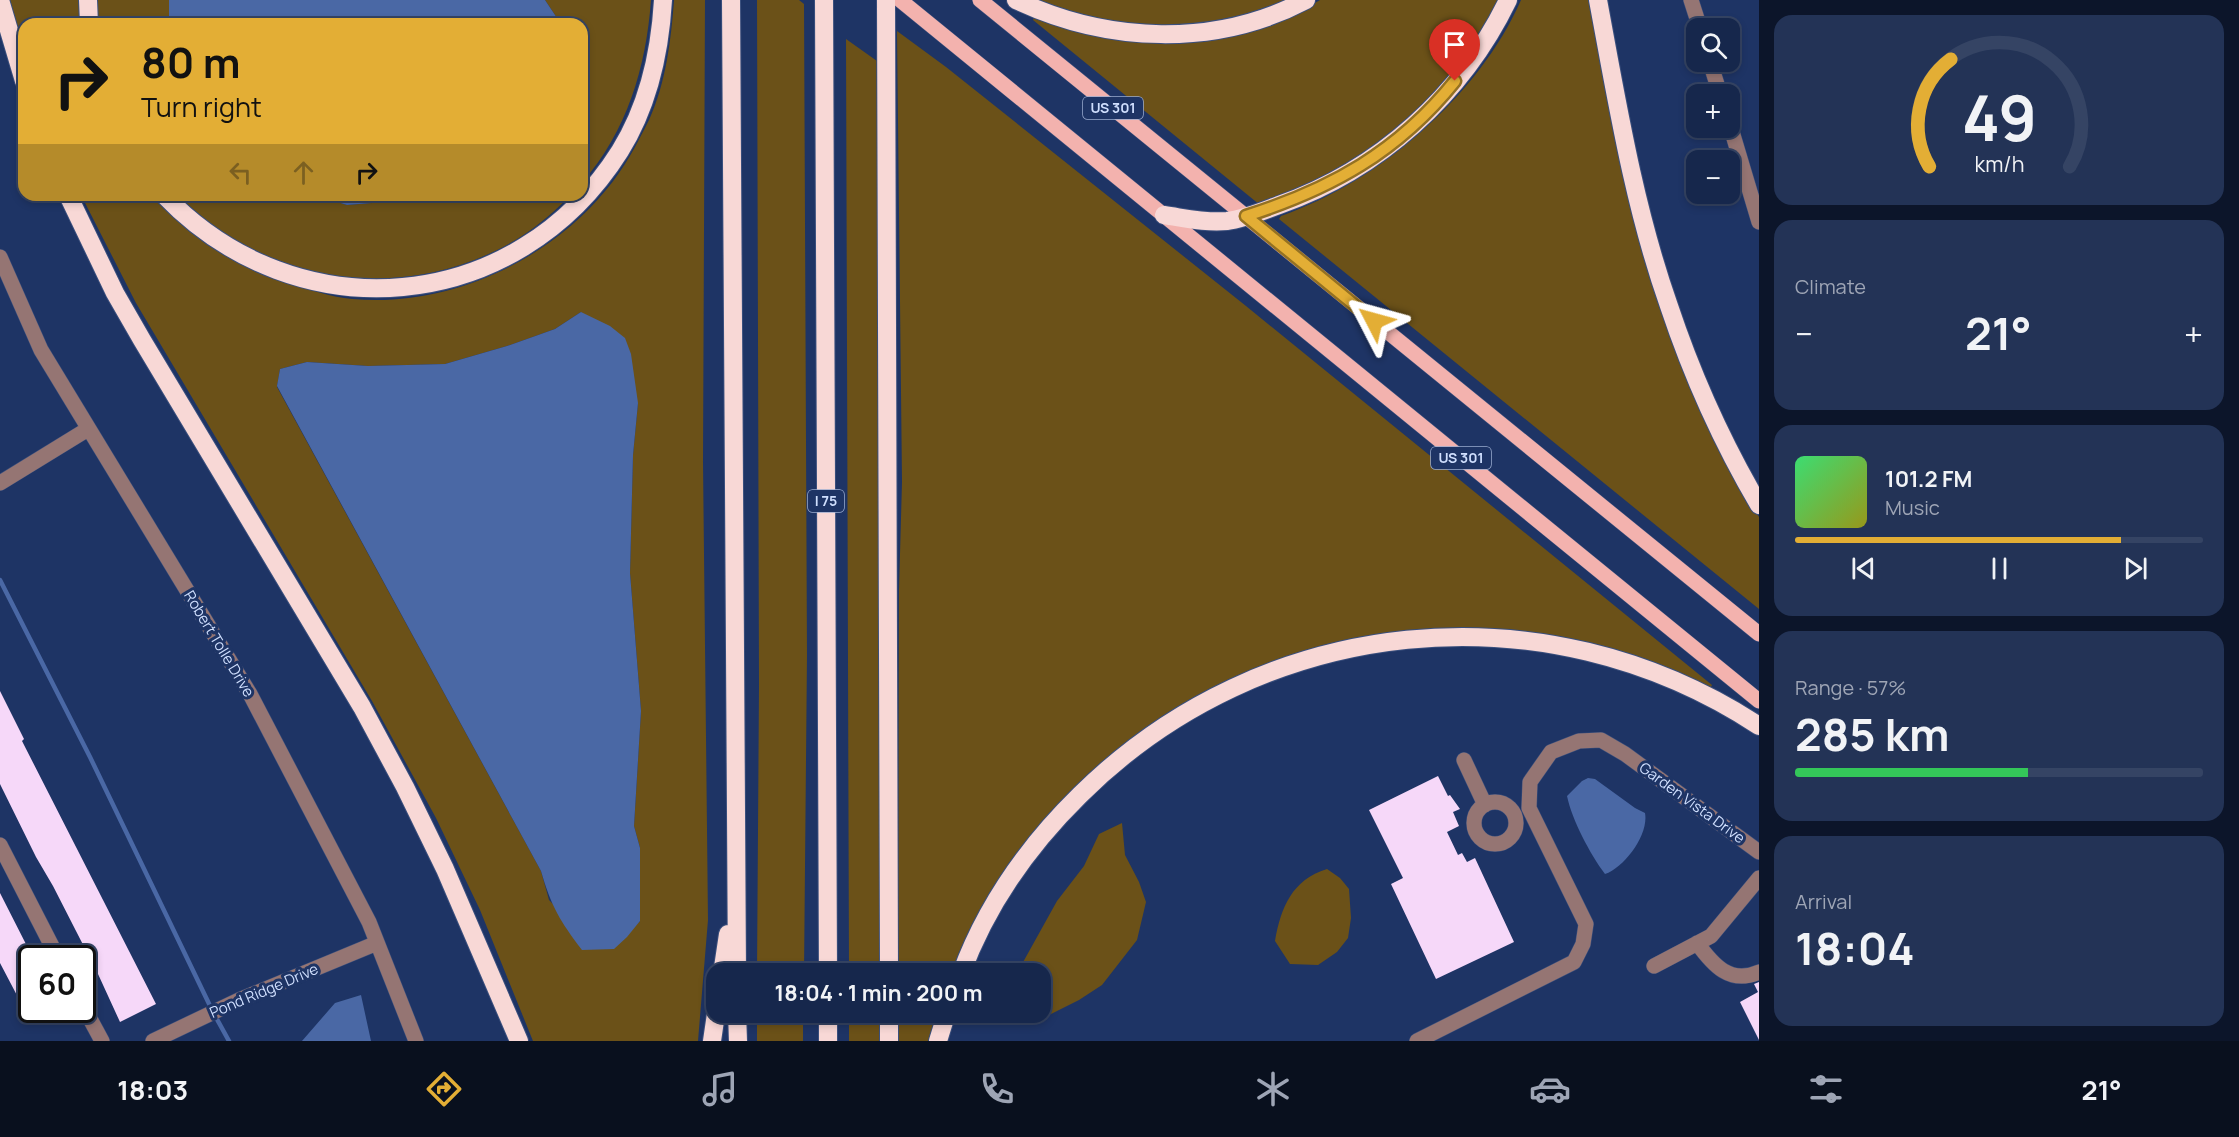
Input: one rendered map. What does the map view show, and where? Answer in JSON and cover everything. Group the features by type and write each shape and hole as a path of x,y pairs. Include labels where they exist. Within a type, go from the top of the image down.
{"highway":[{"path":"0,0 18,61"},
{"path":"88,0 89,18"},
{"path":"588,193 621,150 650,86 658,49 663,0"},
{"path":"731,0 737,963"},
{"name":"I 75","path":"824,0 828,963"},
{"path":"886,0 889,963"},
{"path":"1016,0 1046,13 1099,29 1175,35 1243,24 1284,11 1305,0"},
{"path":"1164,215 1215,222 1230,221 1323,188 1366,163 1406,133 1443,97 1480,51 1508,0"},
{"path":"1598,0 1638,200 1668,305 1707,405 1759,505"},
{"path":"71,201 142,340 362,707 405,787 450,879 519,1041"},
{"path":"170,201 210,237 242,256 275,271 311,281 351,288 403,287 436,282 496,262 540,237 582,201"},
{"path":"966,963 987,917 1023,860 1066,808 1095,780 1126,753 1182,714 1244,682 1297,662 1352,648 1419,638 1471,636 1544,642 1582,649 1653,670 1711,696 1759,726"},
{"path":"724,963 736,879"},
{"path":"712,1041 715,1023"},
{"path":"737,1023 738,1041"},
{"path":"828,1023 828,1041"},
{"path":"889,1023 889,1041"},
{"path":"938,1041 944,1023"}],"main road":[{"name":"US 301","path":"900,0 1759,701"},
{"name":"US 301","path":"980,0 1759,634"}],"street":[{"path":"1691,0 1697,18"},
{"path":"1734,138 1759,222"},
{"name":"Robert Tolle Drive","path":"0,258 41,350 249,694 369,922 416,1041"},
{"path":"0,483 88,429"},
{"name":"Garden Vista Drive","path":"1529,808 1530,782 1551,753 1579,741 1601,740 1625,754 1759,852"},
{"path":"1464,760 1485,805"},
{"path":"1502,803 1514,814 1516,820 1514,833 1504,842 1491,844 1480,838 1474,826 1476,814 1485,805 1502,803"},
{"path":"1417,1041 1574,962 1583,944 1586,924 1529,808 1514,814"},
{"path":"0,845 51,945"},
{"path":"1654,966 1711,936 1759,878"},
{"name":"Pond Ridge Drive","path":"153,1041 239,1000 377,943"},
{"path":"1697,943 1710,961 1728,974 1739,978 1759,972"},
{"path":"92,1023 102,1041"}],"shaded area":[{"path":"9,0 82,0 83,18 18,18 18,28"},
{"path":"95,0 169,0 169,18 96,18"},
{"path":"545,0 651,0 644,50 632,98 611,142 588,176 588,18 557,18"},
{"path":"674,0 705,0 703,462 708,920 698,1041 533,1041 480,910 436,818 372,701 136,303 84,201 160,201 199,237 234,259 272,276 329,295 352,299 388,300 423,296 459,287 493,275 525,259 555,239 582,216 613,182 635,147 655,106 669,46","holes":["581,312 638,403 633,455 630,573 641,711 634,826 640,848 640,921 614,948 598,949 549,900 541,871 277,387 280,369 307,362 368,366 445,364 555,329"]},
{"path":"757,0 799,0 804,4 807,655 804,963 757,963 759,685"},
{"path":"1037,0 1288,0 1258,12 1218,23 1157,27 1091,19"},
{"path":"1320,0 1503,0 1438,96 1352,165 1260,205 1033,20 1035,15 1112,38 1303,10"},
{"path":"1521,0 1592,0 1631,195 1750,502 1759,517 1759,609 1279,219 1354,181 1422,131 1452,102 1479,69 1503,35"},
{"path":"897,31 946,67 1246,306 1712,685 1710,689 1639,659 1592,645 1497,631 1411,631 1355,640 1313,650 1091,776 962,963 898,963 899,590 902,482"},
{"path":"846,39 877,61 882,191 884,963 849,963"},
{"path":"180,201 334,201 347,205 396,201 565,201 522,236 491,253 458,266 424,274 388,278 353,278 318,273 284,264 226,238 202,221"},
{"path":"1122,823 1125,855 1146,902 1137,940 1102,985 1051,1014 1051,963 1023,963 1057,901 1084,866 1099,834"},
{"path":"1327,869 1340,878 1349,889 1351,918 1348,938 1337,952 1318,965 1290,964 1275,941 1285,906 1290,896 1305,880"},
{"path":"757,1023 803,1023 803,1041 757,1041"},
{"path":"849,1023 884,1023 884,1041 849,1041"},
{"path":"898,1023 938,1023 933,1041 898,1041"}],"water":[{"path":"169,0 545,0 557,18 169,18"},
{"path":"334,201 396,201 347,205"},
{"path":"581,312 610,326 625,338 631,354 638,403 633,455 630,573 641,711 634,826 640,848 640,921 614,949 582,950 557,913 541,871 277,386 280,369 307,362 368,366 445,364 555,329"},
{"path":"1588,778 1595,779 1645,813 1643,830 1634,849 1620,864 1605,874 1582,836 1567,796"},
{"path":"361,995 371,1041 302,1041 335,1003"}],"building":[{"path":"0,691 24,739 22,741 156,1004 120,1022 96,970 96,945 83,945 0,784"},
{"path":"1438,776 1448,796 1450,795 1460,809 1453,812 1459,826 1447,832 1458,855 1462,853 1467,862 1475,858 1514,942 1436,979 1391,884 1403,878 1369,810"},
{"path":"0,893 26,945 18,945 18,997 0,963"},
{"path":"1759,982 1759,1040 1740,1002 1758,992 1754,984"}],"waterway":[{"path":"0,580 90,757 229,1041"}],"route":[{"path":"1374,321 1246,216 1323,188 1366,163 1406,133 1443,97 1455,81"}]}
